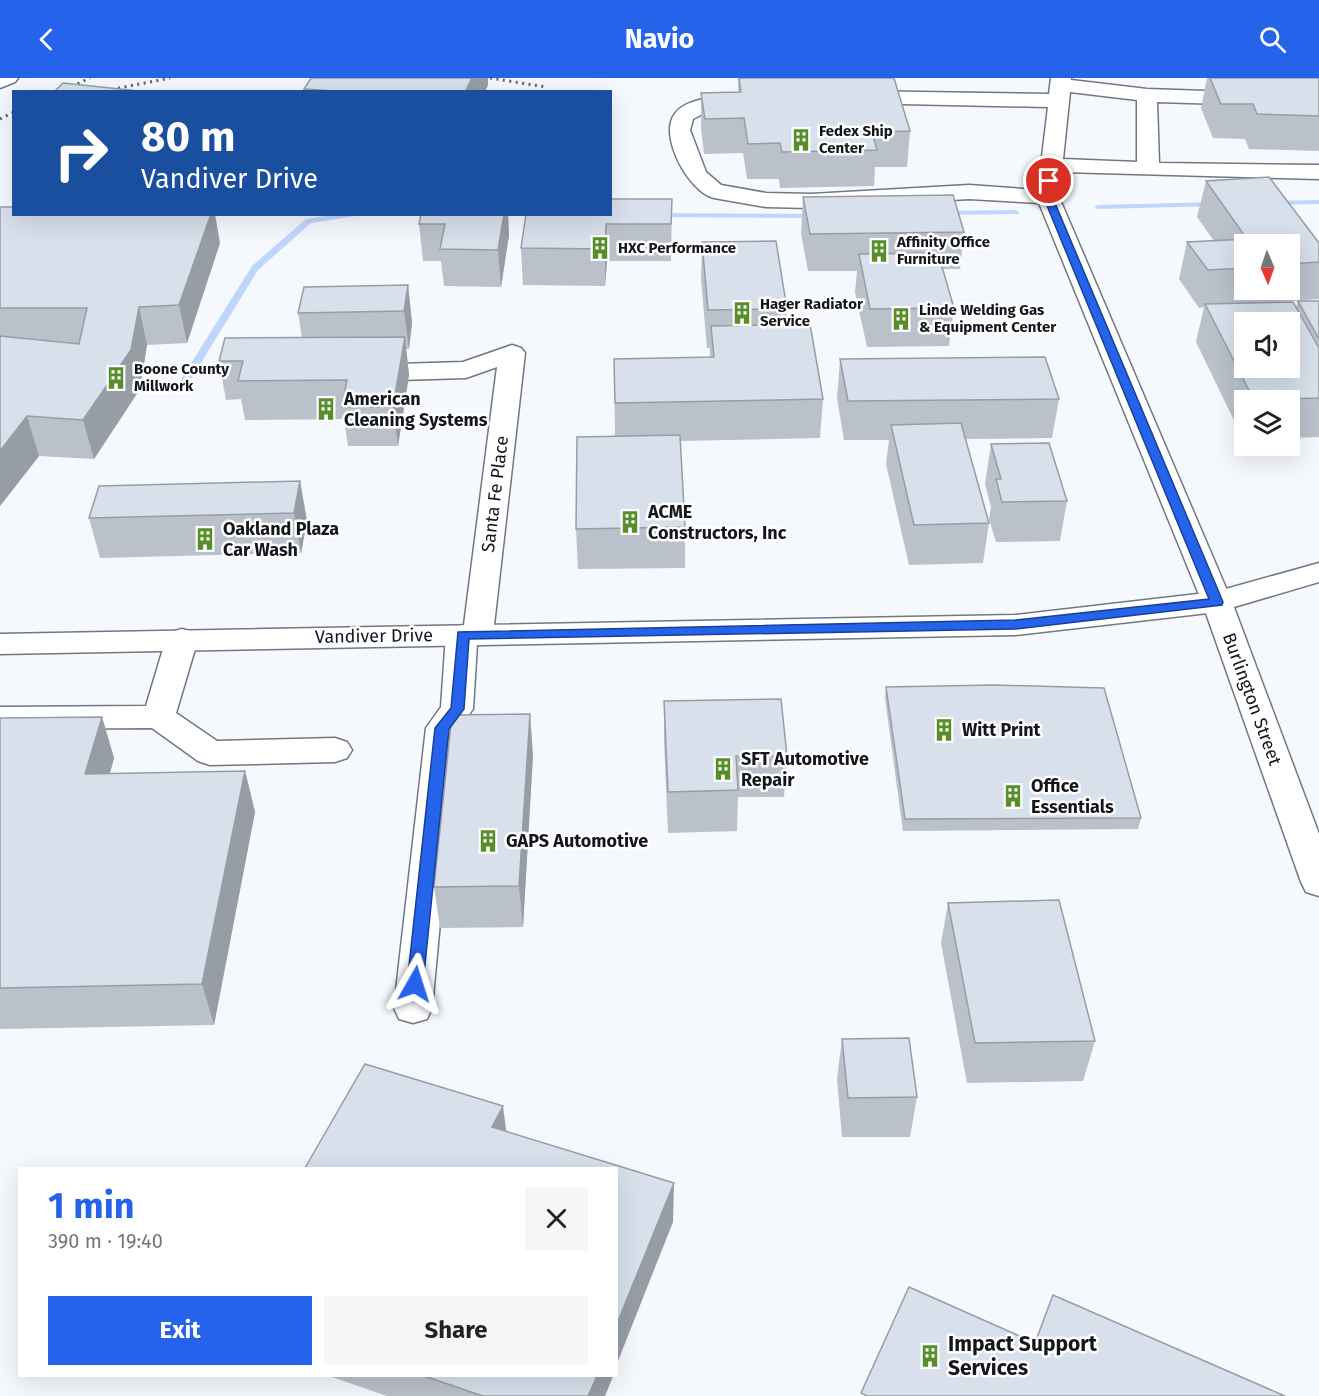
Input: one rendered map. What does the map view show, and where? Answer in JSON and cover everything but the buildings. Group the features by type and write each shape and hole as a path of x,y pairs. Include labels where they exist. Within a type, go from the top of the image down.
{"street":[{"path":"0,82 8,78"},
{"path":"769,98 734,100 705,105 683,117 679,130 696,176 714,191 766,200 811,201 969,192 1047,196 1060,88"},
{"path":"838,97 1011,98 1060,88 1147,95 1319,101"},
{"path":"1147,95 1148,169"},
{"path":"1051,165 1319,172"},
{"name":"Burlington Street","path":"1047,196 1217,602 1317,872"},
{"name":"Santa Fe Place","path":"366,373 466,370 512,353 457,709 442,728 413,1008"},
{"name":"Vandiver Drive","path":"0,644 1015,625 1217,602 1319,572"},
{"path":"159,717 182,639"},
{"path":"0,718 159,717 210,753 335,750"}],"waterway":[{"path":"1273,203 1319,202"},
{"path":"1098,207 1216,204"},
{"path":"942,213 1015,212"},
{"path":"657,215 816,216"},
{"path":"180,389 255,268 309,221 348,216"}],"railway":[{"path":"64,90 90,78"},
{"path":"109,90 170,78"},
{"path":"490,78 546,87"},
{"path":"0,119 12,113"}],"place":[{"name":"Fedex Ship Center","path":"801,140"},
{"name":"HXC Performance","path":"600,248"},
{"name":"Affinity Office Furniture","path":"879,251"},
{"name":"Hager Radiator Service","path":"742,313"},
{"name":"Linde Welding Gas & Equipment Center","path":"901,319"},
{"name":"Boone County Millwork","path":"116,378"},
{"name":"American Cleaning Systems","path":"326,409"},
{"name":"ACME Constructors, Inc","path":"630,522"},
{"name":"Oakland Plaza Car Wash","path":"205,539"},
{"name":"Witt Print","path":"944,730"},
{"name":"SFT Automotive Repair","path":"723,769"},
{"name":"Office Essentials","path":"1013,796"},
{"name":"GAPS Automotive","path":"488,841"},
{"name":"Impact Support Services","path":"930,1356"}],"route":[{"path":"415,984 442,728 457,709 462,635 1015,625 1217,602 1047,196 1049,181"}]}
